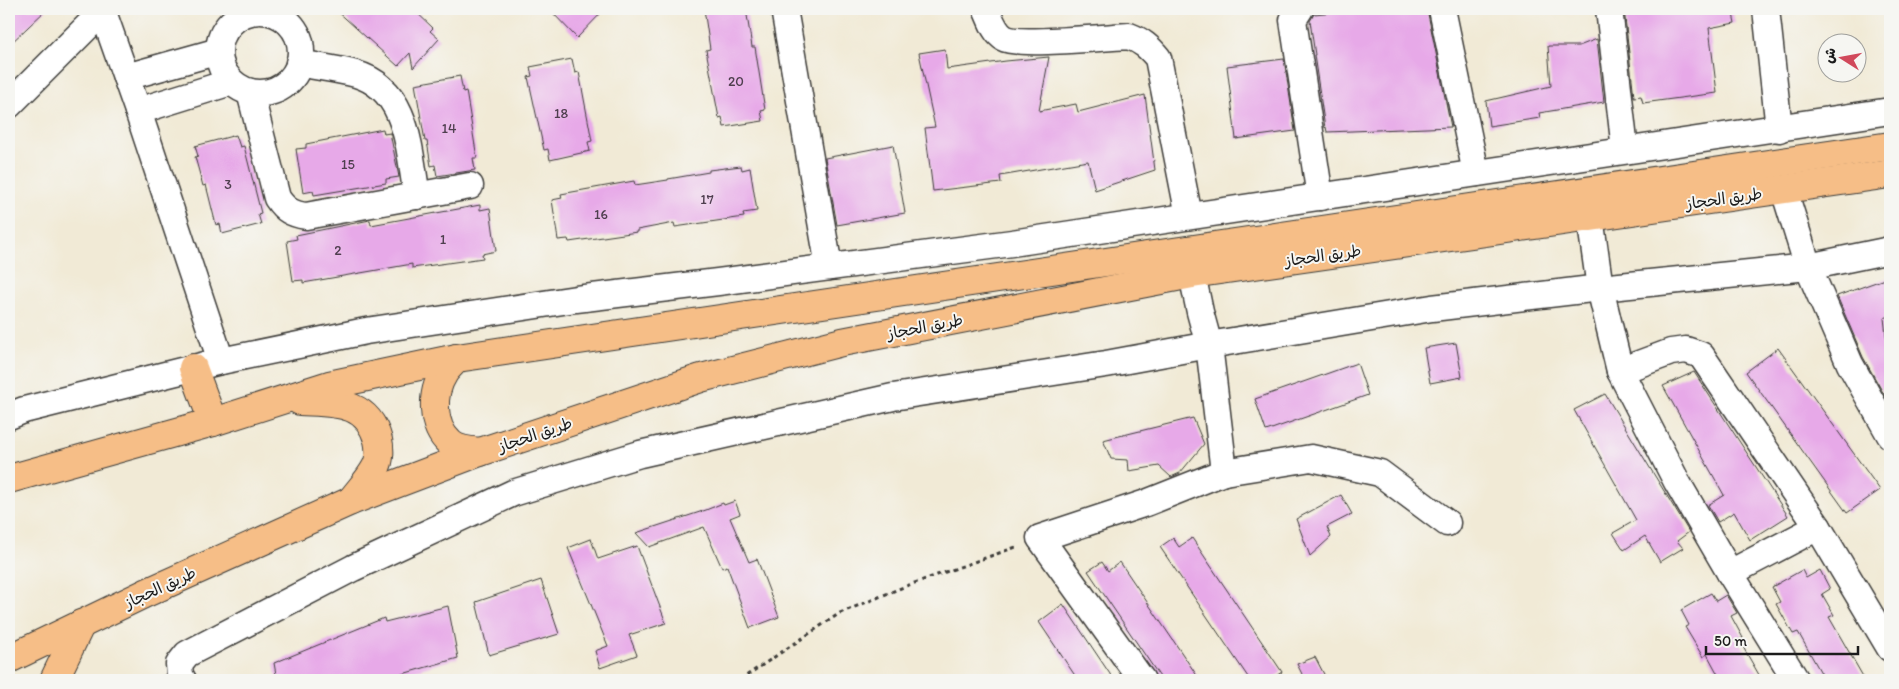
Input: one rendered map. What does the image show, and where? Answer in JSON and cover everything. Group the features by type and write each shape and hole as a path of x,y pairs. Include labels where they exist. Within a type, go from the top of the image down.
{"main road":[{"name":"طريق الحجاز","path":"9,479 213,422 329,385 457,358 1890,146"},
{"name":"طريق الحجاز","path":"9,659 81,624 351,501 480,452 701,378 842,342 1192,274 1890,174"},
{"path":"457,358 444,373 436,390 435,409 440,428 450,444 466,450 480,452"},
{"path":"193,368 213,422"},
{"path":"282,400 348,405 364,414 375,429 380,447 378,465 351,501"},
{"path":"54,680 81,624"}],"street":[{"path":"784,9 829,267"},
{"path":"986,9 996,32 1005,39 1026,42 1129,36 1142,41 1149,47 1158,58 1189,216"},
{"path":"1300,9 1293,20 1320,196"},
{"path":"1442,9 1476,173"},
{"path":"1609,9 1625,150"},
{"path":"1766,9 1780,129"},
{"path":"9,105 103,10 222,361"},
{"path":"138,111 240,87 271,92 280,88 295,73 301,53 299,42 289,24 281,17 259,10 250,12 232,22 220,40 219,51 223,71 240,87 277,198 289,212 306,216 470,186"},
{"path":"126,77 219,51"},
{"path":"299,63 357,74 381,88 391,98 404,122 417,196"},
{"path":"9,416 24,410 222,361 366,331 576,299 1012,243 1890,111"},
{"path":"1784,190 1808,267 1850,364 1890,435"},
{"path":"1590,217 1600,288 1620,371 1678,482 1730,573 1796,680"},
{"path":"183,680 180,676 179,664 187,654 353,568 513,493 640,454 893,397 1106,364 1432,308 1600,288 1808,267 1890,250"},
{"path":"1192,274 1209,345 1224,472"},
{"path":"718,282 725,318"},
{"path":"1620,371 1671,352 1686,350 1701,355 1818,526 1890,648"},
{"path":"1142,680 1040,538 1146,503 1224,472 1311,458 1380,473 1447,523"},
{"path":"1730,573 1818,526"}],"path":[{"path":"740,680 840,613 906,586 1040,538"}],"building":[{"path":"9,9 47,9 9,45"},
{"path":"335,9 413,9 433,28 430,31 439,39 413,68 410,53 398,66"},
{"path":"549,9 605,9 577,38"},
{"path":"704,9 746,9 752,47 755,47 765,110 761,111 763,121 724,127 722,117 719,118 706,50 710,49"},
{"path":"1365,9 1427,9 1451,127 1327,132 1310,21 1314,14"},
{"path":"1624,9 1732,9 1735,23 1709,28 1717,93 1643,103 1641,96 1634,97"},
{"path":"1597,39 1604,102 1539,113 1540,118 1489,126 1486,101 1551,86 1548,46 1579,46"},
{"path":"945,49 947,69 1049,57 1039,111 1076,104 1078,112 1145,95 1155,170 1095,190 1088,161 1000,176 1001,183 933,191 925,128 935,127 919,53"},
{"path":"572,59 575,73 579,72 592,141 588,142 590,151 550,160 548,149 544,150 528,77 532,76 530,67"},
{"path":"1284,59 1295,131 1236,139 1227,66"},
{"path":"460,76 463,92 466,91 477,158 473,158 475,170 437,176 435,165 431,166 427,141 425,141 415,84"},
{"path":"383,129 384,134 390,133 399,177 386,179 386,183 314,195 313,191 303,193 296,149 306,148 306,144"},
{"path":"236,135 240,147 244,146 261,213 258,214 261,224 222,234 220,224 216,225 206,185 203,186 195,157 198,156 195,146"},
{"path":"893,145 905,213 837,225 825,158"},
{"path":"741,166 742,170 750,168 757,211 743,213 744,217 675,227 674,223 637,230 637,232 569,242 568,239 558,240 552,200 562,198 561,194 634,181 635,185 668,180 709,172 709,170"},
{"path":"480,205 480,210 490,208 496,251 482,254 483,258 412,268 412,264 303,283 303,280 293,281 287,241 297,239 296,235 370,220 371,225"},
{"path":"1890,277 1890,316 1884,318 1888,352 1890,351 1890,405 1863,357 1837,296"},
{"path":"1456,343 1462,377 1430,383 1424,348"},
{"path":"1778,348 1880,490 1847,513 1746,372"},
{"path":"1357,363 1368,395 1266,431 1255,399"},
{"path":"1694,372 1788,516 1750,540 1734,512 1718,522 1708,505 1724,495 1663,386"},
{"path":"1605,394 1689,532 1677,541 1683,548 1660,562 1645,536 1624,550 1613,533 1636,520 1574,410"},
{"path":"1193,418 1204,444 1180,473 1171,477 1159,466 1129,471 1128,460 1111,459 1103,440"},
{"path":"1341,495 1352,514 1327,527 1331,537 1310,556 1296,519"},
{"path":"735,501 740,514 730,518 749,562 757,559 779,617 750,628 727,566 722,568 704,527 649,547 636,533 723,503 724,505"},
{"path":"1173,538 1179,547 1192,538 1282,672 1270,680 1250,680 1160,547"},
{"path":"591,539 598,559 637,546 666,623 629,635 637,655 600,668 595,651 608,646 568,548"},
{"path":"1102,562 1108,571 1120,562 1200,680 1162,680 1088,571"},
{"path":"1802,570 1806,578 1820,570 1830,589 1822,594 1834,615 1829,617 1865,680 1825,680 1798,632 1793,634 1776,604 1780,602 1772,587"},
{"path":"541,580 559,634 489,655 476,602"},
{"path":"1711,593 1716,601 1726,595 1737,613 1731,616 1743,638 1739,640 1762,680 1721,680 1707,654 1703,657 1685,627 1689,625 1681,610"},
{"path":"1063,604 1114,680 1078,680 1039,622"},
{"path":"448,606 458,658 399,675 401,680 277,680 274,663 384,618 385,622"},
{"path":"1315,657 1327,680 1305,680 1297,664"}]}
